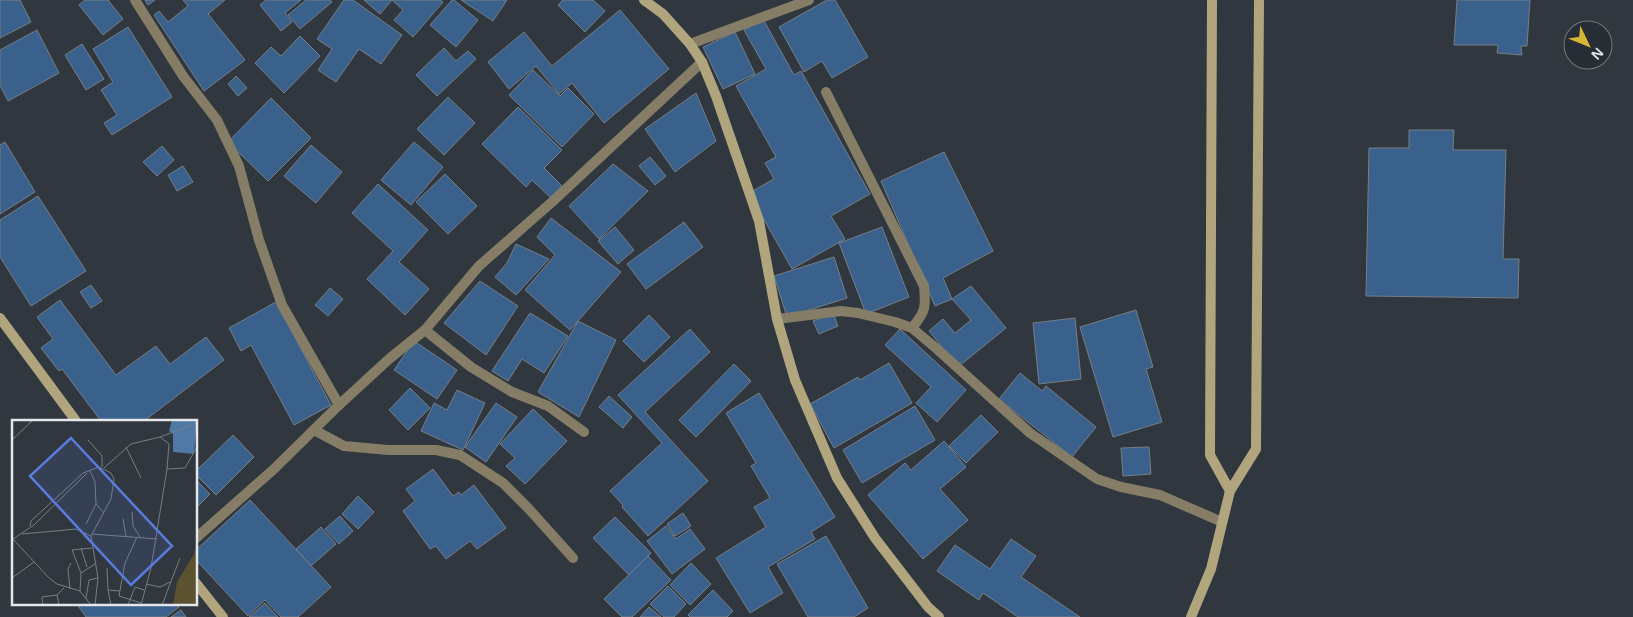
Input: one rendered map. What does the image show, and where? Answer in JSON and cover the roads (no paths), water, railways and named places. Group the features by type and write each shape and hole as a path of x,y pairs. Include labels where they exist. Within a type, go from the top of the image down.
{"street":[{"path":"135,0 183,76 217,120 239,166 259,240 282,305 339,405"},
{"path":"644,0 663,14 690,44 702,62 716,96 758,221 778,320 796,380 837,478 875,538 928,606 939,617"},
{"path":"690,44 808,0"},
{"path":"1212,0 1210,455 1230,492"},
{"path":"1191,617 1211,569 1230,492 1256,449 1259,0"},
{"path":"198,536 274,469 339,405 425,330 479,266 552,202 702,62"},
{"path":"826,92 924,286 926,300 924,315 912,328"},
{"path":"778,320 841,312 858,313 912,328 937,348 1030,433 1098,479 1121,487 1160,494 1222,522"},
{"path":"0,318 75,420"},
{"path":"425,330 471,367 512,392 548,406 584,432"},
{"path":"314,430 344,446 388,450 436,450 460,455 503,483 572,558"},
{"path":"198,585 222,617"}]}
